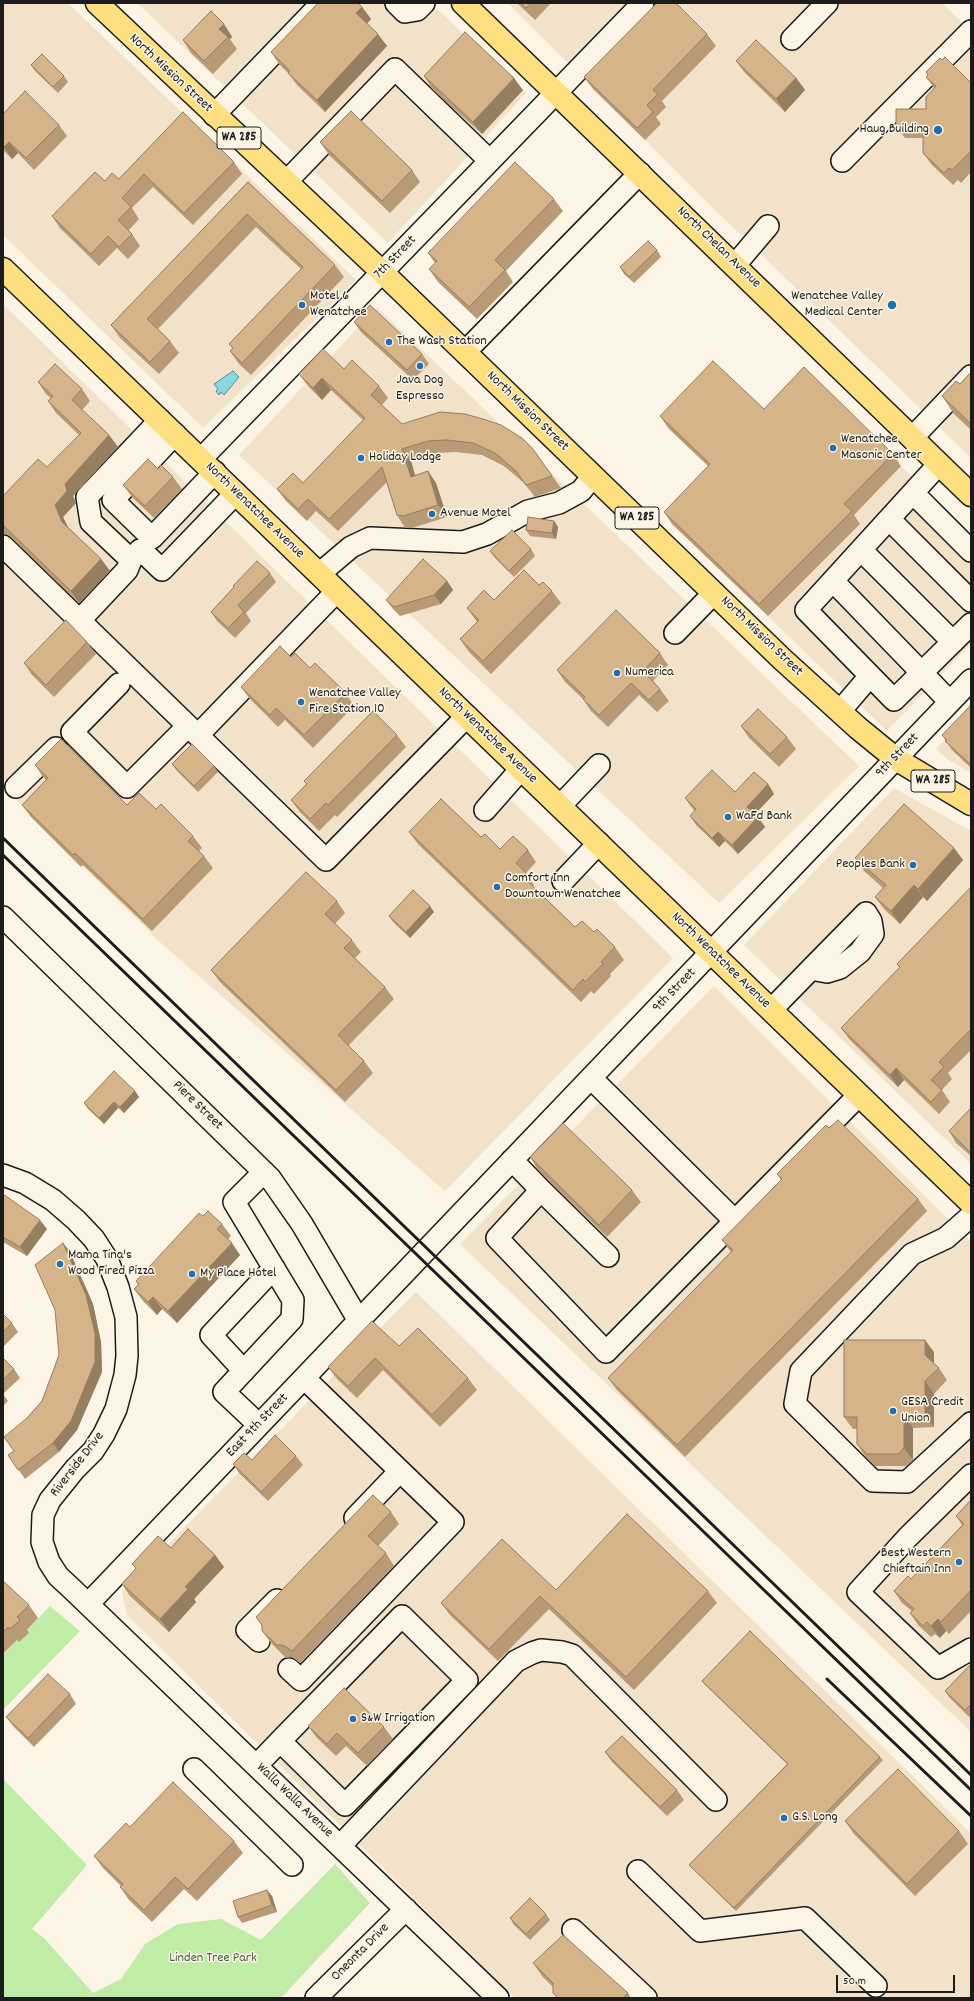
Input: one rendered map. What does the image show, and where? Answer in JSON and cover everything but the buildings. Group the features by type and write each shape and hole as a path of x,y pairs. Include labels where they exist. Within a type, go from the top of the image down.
{"main road":[{"name":"North Mission Street","path":"97,3 382,272 714,593 840,711 896,759 971,804"},
{"name":"North Chelan Avenue","path":"463,3 557,92 971,495"},
{"name":"North Wenatchee Avenue","path":"3,269 971,1203"}],"street":[{"path":"214,115 322,3"},
{"path":"396,3 405,12 417,10 424,3"},
{"name":"7th Street","path":"80,620 127,570 141,549 208,466 382,272 643,3"},
{"path":"792,39 827,3"},
{"path":"842,161 971,31"},
{"path":"286,182 395,69 490,161"},
{"path":"465,352 640,173"},
{"path":"735,265 768,226"},
{"path":"912,438 971,376"},
{"path":"168,427 113,500 141,549 162,570 236,493"},
{"path":"141,549 91,522 87,497 168,427"},
{"path":"939,464 806,610 894,700 971,624"},
{"path":"319,574 350,547 370,538 463,542 487,534 528,511 559,503 581,491 593,476"},
{"path":"913,493 971,551"},
{"path":"888,520 971,601"},
{"path":"3,546 326,860 467,716"},
{"path":"861,550 953,642"},
{"path":"833,581 950,702"},
{"path":"72,732 127,787 193,731 337,591"},
{"path":"675,633 714,593"},
{"path":"840,711 870,676"},
{"name":"9th Street","path":"427,1248 971,681"},
{"path":"16,787 119,684"},
{"path":"560,806 599,765"},
{"path":"485,810 521,768"},
{"path":"563,881 599,843"},
{"path":"771,1010 866,913"},
{"name":"Piere Street","path":"3,917 264,1172 288,1202 359,1321"},
{"path":"591,1078 734,1221"},
{"path":"541,1190 497,1238 606,1352 859,1095"},
{"path":"512,1160 608,1256"},
{"path":"259,1425 224,1392 292,1319 293,1300 234,1202 264,1172"},
{"name":"Riverside Drive","path":"3,1175 25,1183 53,1200 76,1220 94,1239 106,1259 118,1287 126,1316 127,1356 125,1375 116,1409 104,1434 93,1451 75,1469 50,1500 44,1516 42,1542 49,1562 58,1576 88,1604"},
{"path":"971,1216 946,1238 912,1254 801,1371 795,1404 873,1481 907,1482 971,1423"},
{"name":"East 9th Street","path":"88,1604 427,1248"},
{"path":"244,1370 211,1335 274,1268"},
{"path":"289,1669 301,1680 453,1522 304,1378"},
{"path":"340,1533 400,1471"},
{"path":"971,1475 908,1537 858,1592 938,1668 971,1649"},
{"path":"259,1641 247,1630 291,1584"},
{"name":"Walla Walla Avenue","path":"88,1604 498,1998"},
{"path":"257,1765 280,1741 402,1616 468,1680 345,1805 280,1741"},
{"path":"340,1846 516,1661 541,1650 557,1651 572,1655 716,1800"},
{"path":"194,1769 292,1865"},
{"path":"307,1814 330,1790"},
{"path":"638,1871 700,1931 805,1918 876,1986"},
{"name":"Oneonta Drive","path":"316,1998 406,1909"},
{"path":"573,1930 646,1998"}],"shaded area":[{"path":"3,3 68,3 356,280 203,428 3,235"},
{"path":"137,3 431,3 526,93 388,243"},
{"name":"Wenatchee Valley Medical Center","path":"508,3 942,3 971,31 971,458 706,201"},
{"path":"3,304 673,958 445,1191 161,943 3,787"},
{"path":"377,307 859,766 719,903 239,455"},
{"path":"813,379 971,535 971,644 887,731 672,524"},
{"path":"971,712 971,773 947,759 936,749"},
{"path":"894,788 971,831 971,1164 744,945"},
{"path":"714,986 971,1242 971,1732 460,1244"},
{"path":"416,1292 971,1833 971,1998 515,1998 127,1615 122,1591"}],"green space":[{"path":"50,1606 80,1631 3,1710 3,1655"},
{"name":"Linden Tree Park","path":"3,1779 87,1865 32,1929 44,1938 93,1993 121,1979 145,1944 178,1924 221,1919 261,1940 335,1864 370,1903 281,1998 3,1998"}],"water":[{"path":"233,371 239,377 224,395 221,392 219,395 216,391 218,389 214,384"}],"railway":[{"path":"3,838 971,1775"},
{"path":"3,855 971,1790"},
{"path":"827,1679 971,1816"}],"place":[{"name":"Haug Building","path":"938,130"},
{"name":"Motel 6 Wenatchee","path":"302,305"},
{"name":"Wenatchee Valley Medical Center","path":"892,305"},
{"name":"The Wash Station","path":"389,342"},
{"name":"Java Dog Espresso","path":"420,366"},
{"name":"Wenatchee Masonic Center","path":"833,448"},
{"name":"Holiday Lodge","path":"361,458"},
{"name":"Avenue Motel","path":"432,514"},
{"name":"Numerica","path":"617,673"},
{"name":"Wenatchee Valley Fire Station 10","path":"301,702"},
{"name":"WaFd Bank","path":"728,817"},
{"name":"Peoples Bank","path":"913,865"},
{"name":"Comfort Inn Downtown Wenatchee","path":"497,887"},
{"name":"Mama Tina's Wood Fired Pizza","path":"60,1264"},
{"name":"My Place Hotel","path":"192,1274"},
{"name":"GESA Credit Union","path":"893,1411"},
{"name":"Best Western Chieftain Inn","path":"959,1562"},
{"name":"S&W Irrigation","path":"353,1719"},
{"name":"G.S. Long","path":"784,1818"}]}
